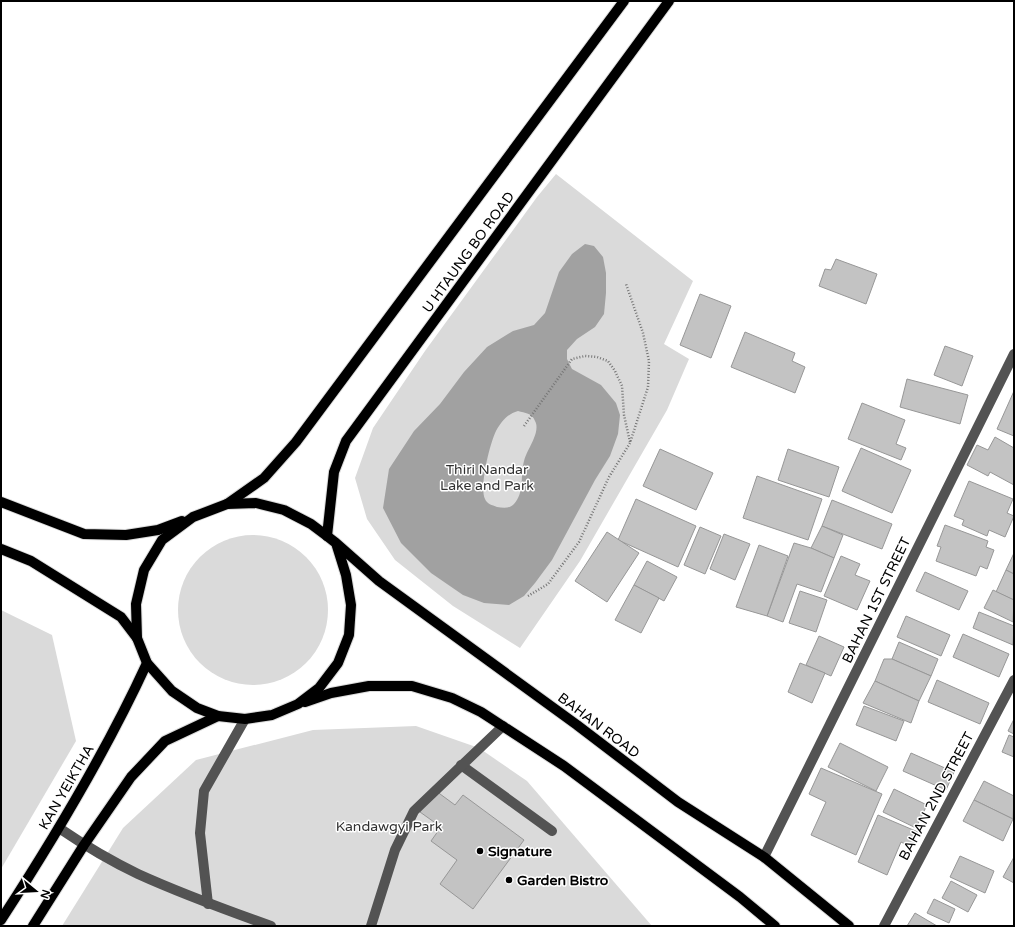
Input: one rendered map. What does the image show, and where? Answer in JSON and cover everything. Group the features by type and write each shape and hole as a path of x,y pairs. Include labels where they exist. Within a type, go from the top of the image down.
{"main road":[{"name":"U HTAUNG BO ROAD","path":"227,504 264,478 296,442 624,1"},
{"name":"U HTAUNG BO ROAD","path":"327,536 334,472 346,441 670,1"},
{"path":"1,502 84,534 126,535 158,530 227,504"},
{"name":"BAHAN ROAD","path":"227,504 256,503 284,510 311,524 336,543 379,581 577,725 678,802 764,857 849,926"},
{"path":"137,638 136,604 144,570 162,540 193,517"},
{"path":"298,704 319,688 338,663 349,635 351,605 346,575 336,543"},
{"path":"1,549 31,562 121,617 137,638 147,663 172,691 197,708 218,716 246,719 272,715 298,704 331,693 369,686 412,686 452,698 481,712 564,766 740,897 775,926"},
{"name":"KAN YEIKTHA","path":"1,920 59,828 111,736 147,663"},
{"path":"32,926 84,845 131,777 165,741 218,716"}],"street":[{"name":"BAHAN 1ST STREET","path":"764,857 1014,354"},
{"name":"BAHAN 2ND STREET","path":"884,926 1014,680"},
{"path":"208,904 200,834 204,791 246,719"},
{"path":"371,926 395,850 414,811 503,726"},
{"path":"461,765 552,831"},
{"path":"59,828 84,845 137,873 208,904 271,926"}],"path":[{"path":"528,596 548,584 578,542 609,477 630,443 648,387 649,361 642,333 626,284"},
{"path":"524,426 572,359 585,356 597,357 608,361 615,371 622,386 624,415 630,443"}],"green space":[{"name":"Thiri Nandar Lake and Park","path":"556,174 693,281 664,344 689,359 667,410 580,561 520,648 453,606 395,560 367,519 355,478 373,428 425,351 537,197"},
{"path":"253,535 282,541 306,557 322,581 328,610 322,639 306,663 282,679 253,685 224,679 200,663 184,639 178,610 184,581 200,557 224,541"},
{"path":"1,610 52,635 76,741 1,869"},
{"name":"Kandawgyi Park","path":"416,726 479,748 527,781 652,926 62,926 123,828 196,760 313,730"}],"shaded area":[{"path":"585,244 594,246 603,257 606,273 606,293 604,314 595,327 577,339 567,350 567,359 572,369 601,385 616,403 620,415 618,434 610,456 595,480 552,560 535,583 524,596 509,605 484,603 463,595 431,573 401,543 383,508 389,469 414,431 440,404 464,372 487,347 513,331 534,325 545,313 559,272 572,254","holes":["518,411 528,414 534,418 536,423 536,432 524,461 520,494 514,504 510,507 497,507 490,504 485,499 483,485 488,455 496,431 500,424 511,414"]}],"building":[{"path":"836,259 877,274 866,304 819,286 825,269 831,270"},
{"path":"700,294 731,306 711,358 680,345"},
{"path":"745,332 795,353 792,361 805,367 795,393 731,367"},
{"path":"945,346 973,356 962,386 934,375"},
{"path":"907,379 968,395 960,424 900,407"},
{"path":"1014,391 1014,436 997,429"},
{"path":"862,403 905,420 896,444 906,448 901,460 848,439"},
{"path":"995,437 1014,448 1014,485 990,472 988,476 967,465 977,445 988,450"},
{"path":"861,448 911,470 892,513 842,491"},
{"path":"660,449 713,473 696,510 643,486"},
{"path":"788,449 839,467 829,497 778,480"},
{"path":"757,476 822,499 808,540 743,518"},
{"path":"969,481 1013,499 1007,513 1014,516 1005,537 989,530 987,536 962,525 964,520 954,516"},
{"path":"636,499 696,526 678,567 618,540"},
{"path":"832,500 892,524 882,549 822,526"},
{"path":"945,525 988,541 986,547 994,550 987,569 980,566 976,576 936,561 941,547 937,546"},
{"path":"822,526 843,535 834,558 811,548"},
{"path":"700,527 721,536 705,574 684,565"},
{"path":"607,532 639,553 607,602 575,581"},
{"path":"724,534 750,544 735,580 710,569"},
{"path":"794,543 811,548 834,558 821,592 797,584 783,622 767,616"},
{"path":"759,545 788,556 767,616 736,607"},
{"path":"1014,553 1014,574 1006,570"},
{"path":"841,556 860,564 855,575 870,581 857,610 824,596"},
{"path":"647,561 677,577 664,601 634,585"},
{"path":"1006,570 1014,574 1014,600 996,592"},
{"path":"925,572 968,591 959,610 916,591"},
{"path":"634,585 659,598 641,633 615,620"},
{"path":"993,590 1014,600 1013,622 984,608"},
{"path":"800,591 827,600 816,632 789,623"},
{"path":"979,612 1014,626 1013,645 973,628"},
{"path":"906,616 950,635 941,656 897,637"},
{"path":"963,634 1009,654 999,677 953,657"},
{"path":"819,636 844,647 831,676 806,665"},
{"path":"899,642 938,659 931,676 892,659"},
{"path":"884,659 892,659 931,676 919,701 875,681"},
{"path":"800,663 825,673 812,703 788,692"},
{"path":"937,680 989,703 980,724 928,702"},
{"path":"875,681 919,701 911,723 863,703"},
{"path":"864,706 904,721 896,741 856,725"},
{"path":"1014,719 1014,734 1008,731"},
{"path":"1009,735 1014,737 1014,757 1002,752"},
{"path":"840,743 888,767 876,791 828,767"},
{"path":"911,753 954,772 946,790 903,771"},
{"path":"821,768 882,794 856,855 811,835 826,802 809,794"},
{"path":"984,781 1014,796 1013,819 974,800"},
{"path":"894,789 927,805 916,828 883,812"},
{"name":"Signature","path":"436,791 455,805 463,795 524,840 473,909 440,884 457,860 431,841 441,827 420,812"},
{"path":"974,800 1013,819 1003,841 963,821"},
{"path":"878,815 918,832 911,847 901,842 887,875 858,862"},
{"path":"960,856 994,871 985,893 950,877"},
{"path":"1014,857 1014,883 1003,877"},
{"path":"951,881 977,895 968,912 942,898"},
{"path":"934,899 955,909 949,923 927,913"},
{"path":"915,913 937,926 907,926"}],"place":[{"name":"Signature","path":"480,851"},
{"name":"Garden Bistro","path":"509,880"}]}
